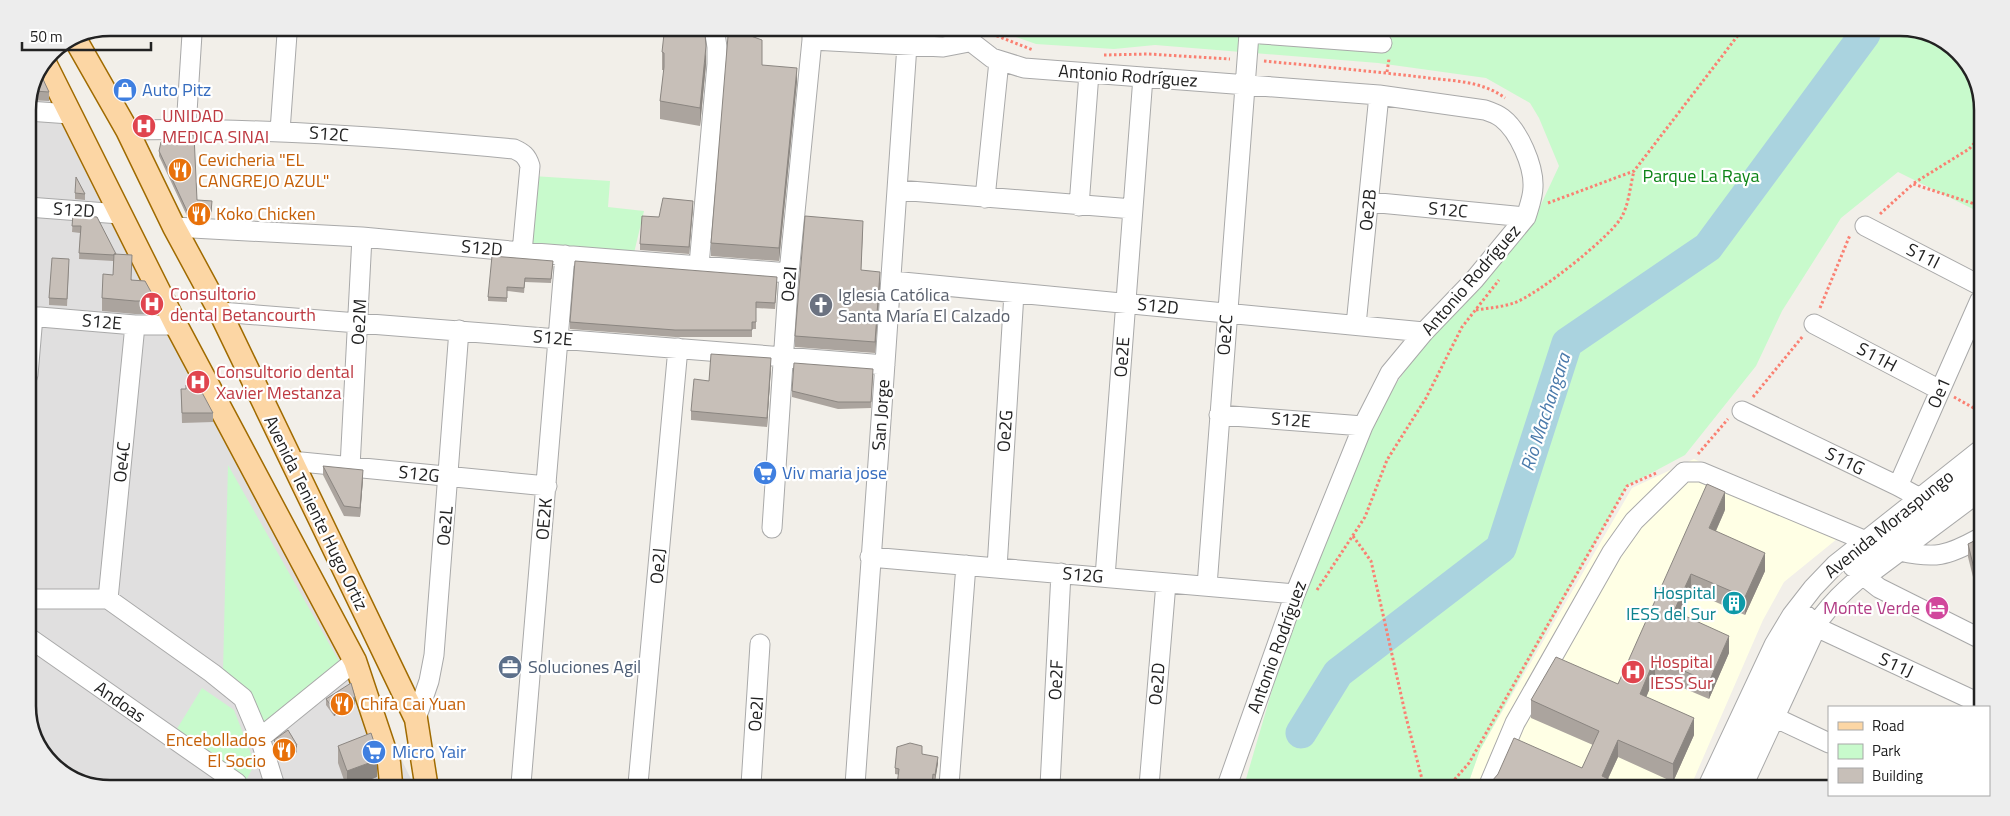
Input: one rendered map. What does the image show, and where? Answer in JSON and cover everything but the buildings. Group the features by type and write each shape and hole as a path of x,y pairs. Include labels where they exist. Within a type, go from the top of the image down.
{"main road":[{"name":"Avenida Teniente Hugo Ortiz","path":"81,42 127,130 174,227 220,312 416,719 425,780"},
{"name":"Avenida Teniente Hugo Ortiz","path":"48,70 176,325 355,661 389,763 392,780"}],"street":[{"path":"186,128 192,36"},
{"path":"280,131 287,36"},
{"path":"699,265 717,64 715,36"},
{"name":"Oe2C","path":"1207,586 1250,36"},
{"path":"1288,36 1382,43"},
{"path":"812,37 943,47 965,38"},
{"name":"Oe2I","path":"772,528 782,357 812,37"},
{"name":"Antonio Rodríguez","path":"965,38 992,58 1024,68 1379,95 1474,107 1501,116 1510,126 1527,155 1533,185 1530,206 1526,217 1474,280 1424,332 1390,373 1363,426 1295,594 1230,780"},
{"name":"San Jorge","path":"855,780 870,557 892,281 907,45"},
{"path":"985,198 999,61"},
{"path":"1079,206 1089,73"},
{"name":"Oe2E","path":"1105,578 1143,77"},
{"name":"Oe2B","path":"1356,325 1379,95"},
{"path":"36,111 70,114"},
{"name":"S12C","path":"127,130 186,128 280,131 383,137 514,149 522,152 528,159 529,174 522,252"},
{"path":"898,190 1133,209"},
{"name":"S12C","path":"1369,202 1526,217"},
{"name":"S12D","path":"36,207 120,214"},
{"name":"S11I","path":"1865,226 1974,282"},
{"name":"S12D","path":"174,227 362,237 522,252 789,273"},
{"name":"Oe2M","path":"350,467 362,237"},
{"name":"OE2K","path":"521,780 565,255"},
{"name":"S12D","path":"892,281 1424,332"},
{"name":"Oe2G","path":"997,568 1014,294"},
{"name":"S12E","path":"220,312 885,365"},
{"name":"Oe1","path":"1898,486 1974,314"},
{"name":"S12E","path":"36,317 135,325 176,325"},
{"name":"S11H","path":"1814,324 1940,390"},
{"name":"Oe4C","path":"108,599 135,325"},
{"name":"Oe2L","path":"416,719 429,681 434,655 459,330"},
{"name":"Oe2J","path":"638,780 678,348"},
{"name":"S11G","path":"1742,411 1898,486 1934,511"},
{"name":"S12E","path":"1219,415 1363,426"},
{"name":"Avenida Moraspungo","path":"1746,780 1816,627 1832,607 1864,578 1900,551 1934,511 1974,458"},
{"name":"S12G","path":"291,461 547,486"},
{"path":"1491,780 1515,723 1612,552 1634,521 1684,472 1701,472 1866,542"},
{"path":"1740,780 1800,649 1822,615 1850,584 1974,475"},
{"path":"1727,780 1797,632 1812,608 1831,586 1853,567 1934,511 1974,489"},
{"name":"Avenida Moraspungo","path":"1711,780 1766,661 1792,615 1813,588 1835,566 1866,542 1974,494"},
{"path":"1900,551 1934,556 1954,552 1974,541"},
{"name":"S12G","path":"870,557 1295,594"},
{"path":"948,780 966,565"},
{"name":"Oe2F","path":"1050,780 1061,574"},
{"path":"1864,578 1895,597 1974,636"},
{"name":"Oe2D","path":"1150,780 1166,583"},
{"path":"36,599 108,599 212,673 243,698 260,738 273,780"},
{"name":"S11J","path":"1816,627 1974,701"},
{"name":"Andoas","path":"36,644 233,780"},
{"name":"Oe2I","path":"751,780 760,644"},
{"path":"260,738 355,661"},
{"path":"1774,717 1828,743"}],"path":[{"path":"1476,310 1514,303 1537,291 1558,276 1610,232 1622,218 1634,171 1737,36"},
{"path":"1913,184 1969,149 1974,144"},
{"path":"1546,204 1634,171"},
{"path":"1940,390 1974,408"},
{"path":"1353,536 1371,561 1422,780"}],"shaded area":[{"path":"55,62 412,780 111,780 87,776 69,767 46,743 40,729 36,710 36,111 42,82"},
{"name":"Hospital IESS Sur","path":"1694,459 1848,530 1784,582 1763,620 1693,780 1469,780 1480,750 1632,488"}],"green space":[{"name":"Parque La Raya","path":"1013,36 1899,36 1914,38 1932,44 1945,52 1958,65 1968,82 1974,106 1974,210 1898,172 1841,218 1782,311 1756,366 1685,455 1627,486 1480,750 1469,780 1246,780 1299,598 1366,427 1432,332 1530,228 1559,166 1539,118 1530,103 1486,78 1378,63 1155,45 1114,49 1036,44"},
{"path":"533,176 610,181 608,207 644,211 634,253 529,244"},
{"path":"228,465 340,663 262,725 223,671"},
{"path":"202,688 234,710 255,764 246,780 242,780 175,732"}],"waterway":[{"name":"Rio Machangara","path":"1301,733 1338,673 1501,548 1567,343 1708,247 1864,36"}],"place":[{"name":"Auto Pitz","path":"125,90"},
{"name":"UNIDAD MEDICA SINAI","path":"144,126"},
{"name":"Cevicheria \"EL CANGREJO AZUL\"","path":"180,170"},
{"name":"Koko Chicken","path":"199,214"},
{"name":"Consultorio dental Betancourth","path":"152,304"},
{"name":"Iglesia Católica Santa María El Calzado","path":"821,305"},
{"name":"Consultorio dental Xavier Mestanza","path":"198,382"},
{"name":"Viv maria jose","path":"765,473"},
{"name":"Hospital IESS del Sur","path":"1734,603"},
{"name":"Monte Verde","path":"1937,608"},
{"name":"Soluciones Agil","path":"510,667"},
{"name":"Hospital IESS Sur","path":"1633,672"},
{"name":"Chifa Cai Yuan","path":"342,704"},
{"name":"Encebollados El Socio","path":"284,750"},
{"name":"Micro Yair","path":"374,752"}]}
